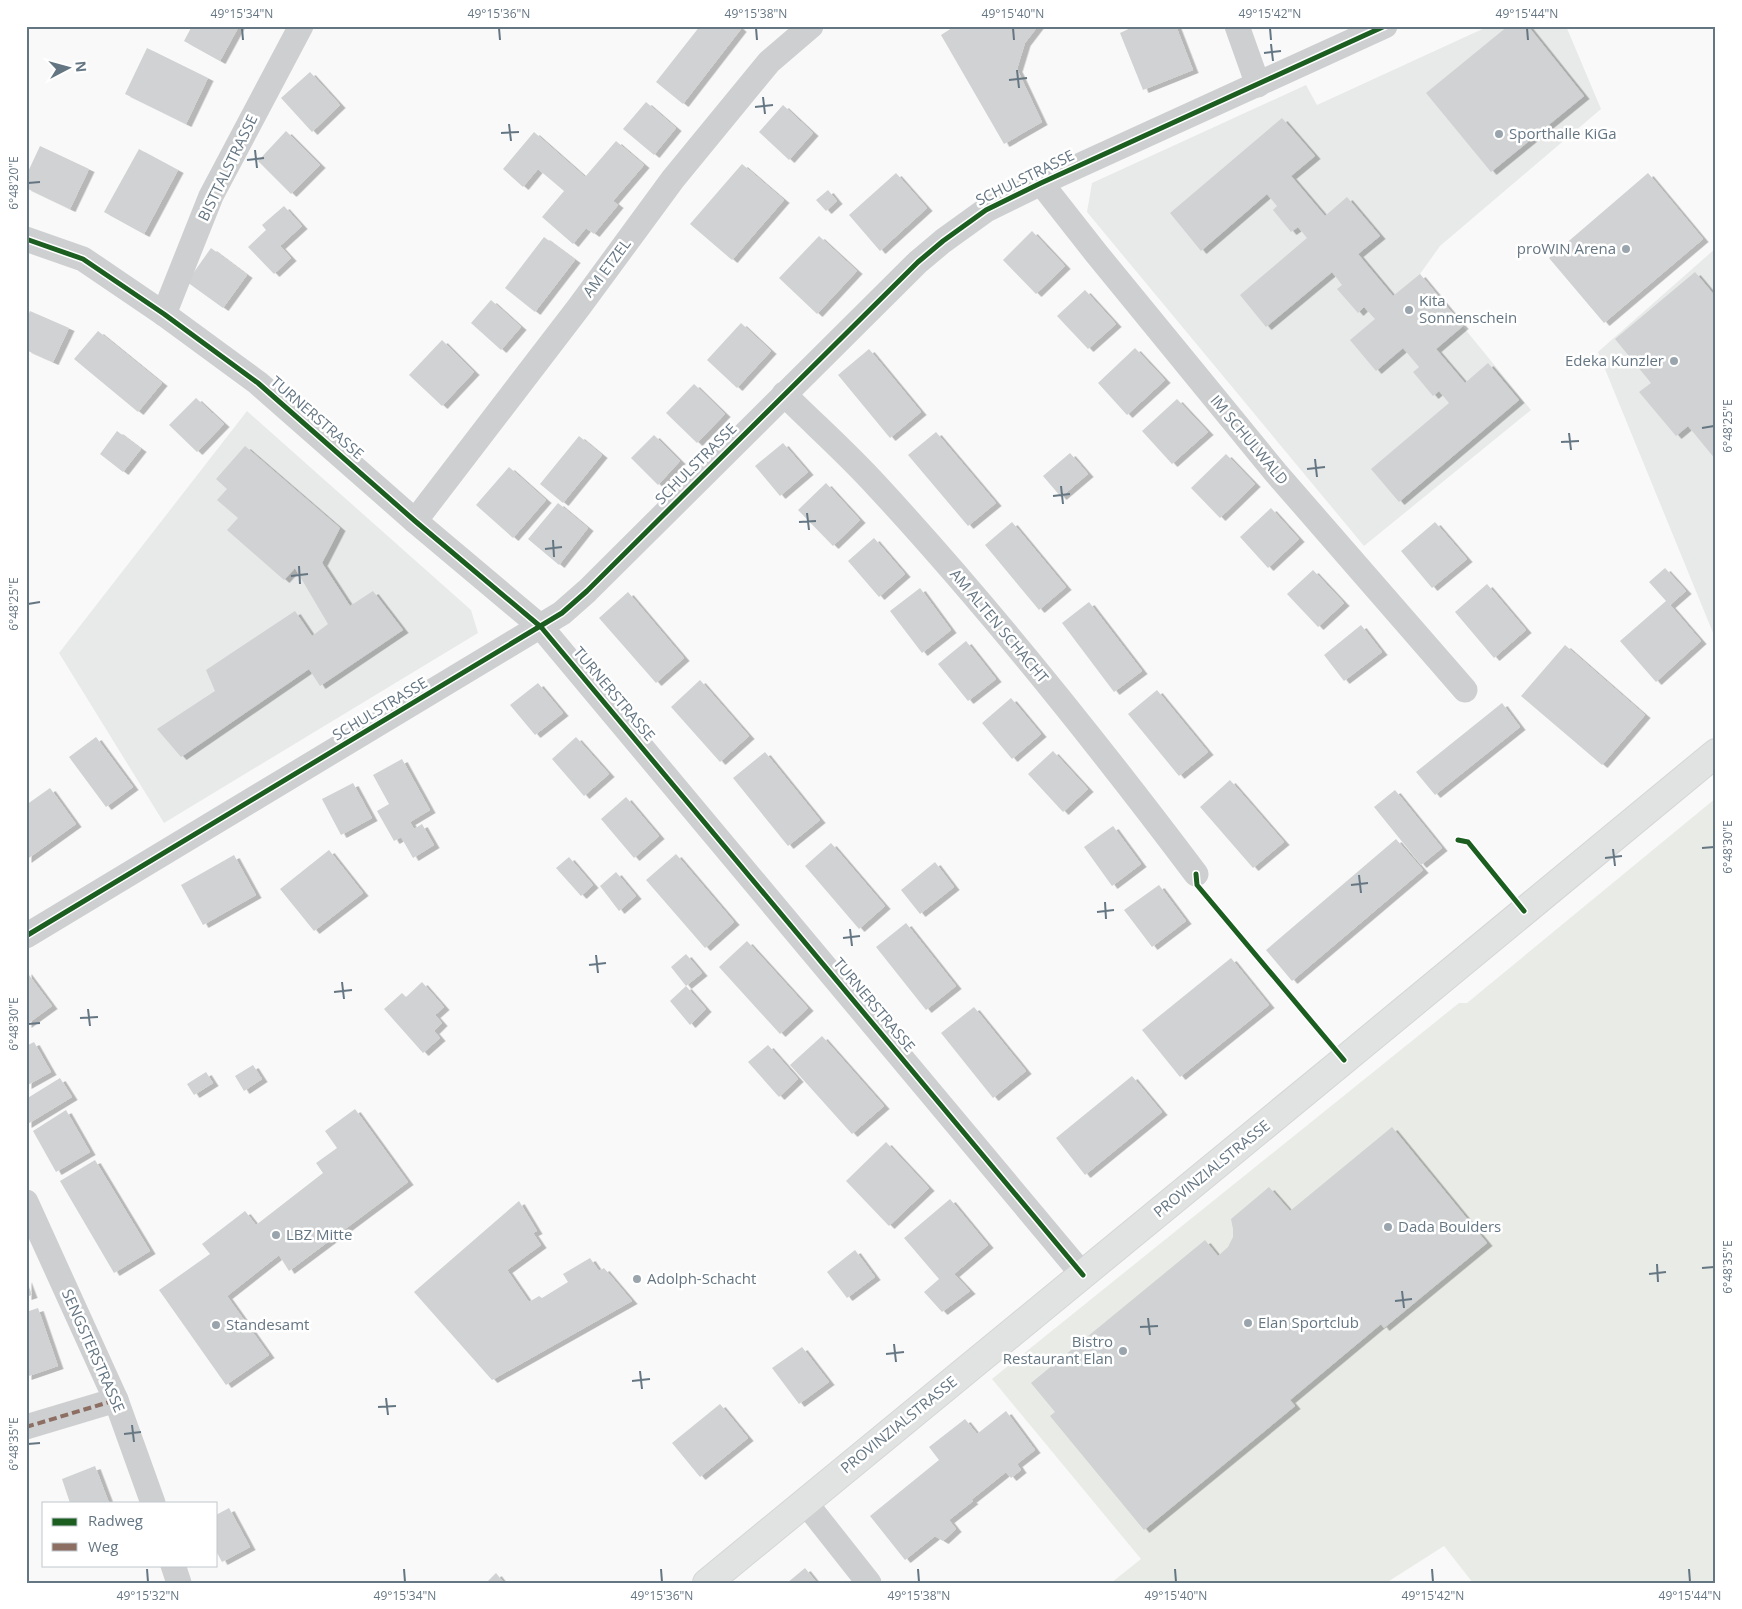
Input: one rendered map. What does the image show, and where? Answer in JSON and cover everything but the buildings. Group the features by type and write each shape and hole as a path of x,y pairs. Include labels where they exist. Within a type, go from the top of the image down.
{"street":[{"name":"BISTTALSTRASSE","path":"164,314 211,196 301,26"},
{"name":"AM ETZEL","path":"415,521 673,179 769,62 811,26"},
{"path":"1237,26 1258,85"},
{"name":"SCHULSTRASSE","path":"26,936 562,613 587,591 918,262 986,210 1385,26"},
{"name":"IM SCHULWALD","path":"1041,183 1276,473 1465,690"},
{"name":"TURNERSTRASSE","path":"26,239 83,259 164,314 258,383 415,521 541,627 1083,1275"},
{"name":"AM ALTEN SCHACHT","path":"784,394 875,483 956,574 1118,771 1196,874"},
{"name":"PROVINZIALSTRASSE","path":"707,1583 1716,753"},
{"name":"SENGSTERSTRASSE","path":"26,1202 116,1400 153,1502"},
{"path":"26,1427 116,1400"},
{"path":"804,1502 869,1583"},
{"path":"174,1566 179,1583"}],"shaded area":[{"path":"1489,26 1566,26 1601,109 1440,246 1420,274 1531,410 1364,546 1087,212 1092,183 1306,85 1317,105"},
{"path":"1716,248 1716,640 1598,352"},
{"path":"247,411 471,610 478,633 164,823 59,653"},
{"path":"1716,798 1716,1583 1473,1583 1444,1546 1386,1583 1111,1583 1141,1559 992,1379 1459,1003 1467,1003"}],"marked path":[{"path":"26,1427 116,1400"}],"cycle path":[{"path":"26,936 562,613 587,591 918,262 986,210 1385,26"},
{"path":"26,239 83,259 164,314 258,383 415,521 541,627 1083,1275"},
{"path":"1458,840 1468,842 1524,911"},
{"path":"1196,874 1197,885 1344,1060"}],"place":[{"name":"Sporthalle KiGa","path":"1499,134"},
{"name":"proWIN Arena","path":"1626,249"},
{"name":"Kita Sonnenschein","path":"1409,310"},
{"name":"Edeka Kunzler","path":"1674,361"},
{"name":"Dada Boulders","path":"1388,1227"},
{"name":"LBZ Mitte","path":"276,1235"},
{"name":"Adolph-Schacht","path":"637,1279"},
{"name":"Elan Sportclub","path":"1248,1323"},
{"name":"Standesamt","path":"216,1325"},
{"name":"Bistro Restaurant Elan","path":"1123,1351"}]}
